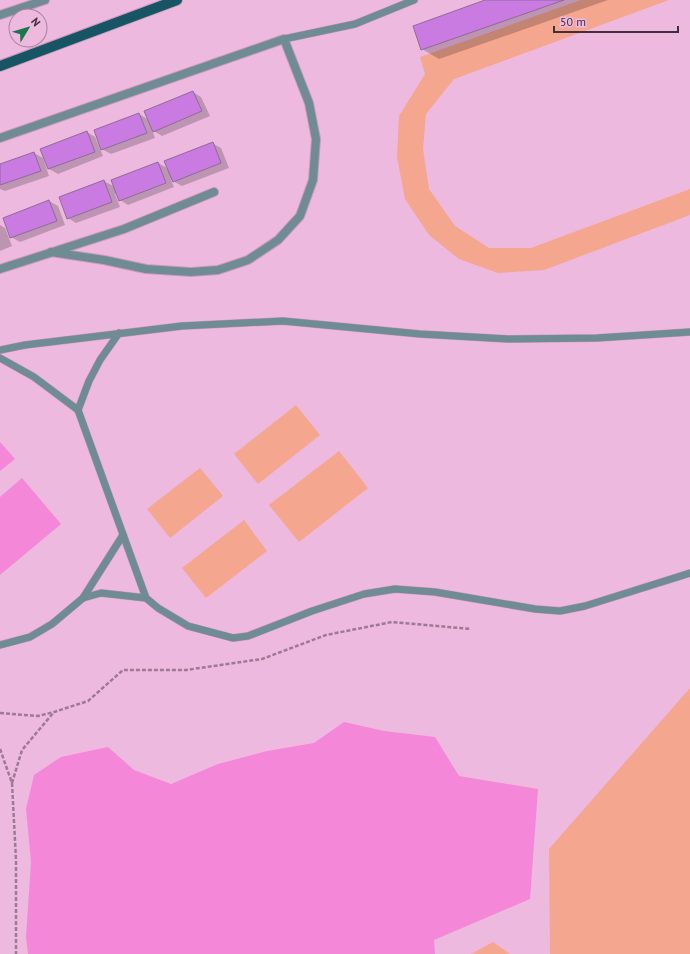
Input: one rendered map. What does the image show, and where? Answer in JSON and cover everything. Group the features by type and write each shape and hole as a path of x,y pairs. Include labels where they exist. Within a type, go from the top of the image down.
{"main road":[{"path":"0,66 177,0"}],"street":[{"path":"0,14 22,4 45,0"},
{"path":"0,138 284,39 309,103 316,139 314,180 300,216 278,240 248,260 218,270 191,272 146,269 104,260 51,252"},
{"path":"0,269 124,229 214,192"}],"lane":[{"path":"284,39 355,24 414,0"},
{"path":"0,350 25,344 182,326 283,321 420,334 508,339 598,338 690,332"},
{"path":"78,410 88,381 100,360 119,333"},
{"path":"0,358 34,377 78,410 146,598 158,608 188,626 233,638 248,636 312,611 364,594 395,589 435,592 535,610 560,611 584,606 690,573"},
{"path":"0,645 30,637 52,624 83,598 123,535"},
{"path":"83,598 101,593 146,598"}],"path":[{"path":"0,713 38,716 88,701 123,670 186,670 262,658 326,635 392,622 471,628"},
{"path":"12,783 22,750 54,712"},
{"path":"0,749 12,783 16,860 16,954"}],"shaded area":[{"path":"581,0 669,0 454,79 426,114 423,149 429,189 455,226 489,248 531,248 690,189 690,215 544,270 498,273 459,259 429,235 405,199 397,157 399,116 425,74 420,57"},
{"path":"296,405 320,435 258,484 234,454"},
{"path":"0,442 15,459 0,471"},
{"path":"339,451 368,488 299,542 269,505"},
{"path":"200,468 223,496 170,538 147,509"},
{"path":"22,478 61,524 0,575 0,497"},
{"path":"244,520 267,551 206,598 182,568"},
{"path":"690,688 690,954 550,954 549,849"},
{"path":"344,722 384,731 435,737 459,776 538,789 530,899 434,940 435,954 28,954 26,937 31,862 26,809 34,775 61,757 108,747 134,770 171,784 218,764 267,751 314,743"},
{"path":"493,942 510,954 471,954"}],"building":[{"path":"485,0 564,0 421,50 413,26"},
{"path":"193,91 202,111 153,132 144,111"},
{"path":"139,113 147,133 101,150 94,130"},
{"path":"87,131 95,152 48,169 40,149"},
{"path":"213,142 221,163 173,182 164,161"},
{"path":"34,152 41,171 0,185 0,164"},
{"path":"158,162 166,183 119,201 111,180"},
{"path":"104,180 112,202 67,219 59,197"},
{"path":"49,200 57,221 10,238 3,218"}]}
